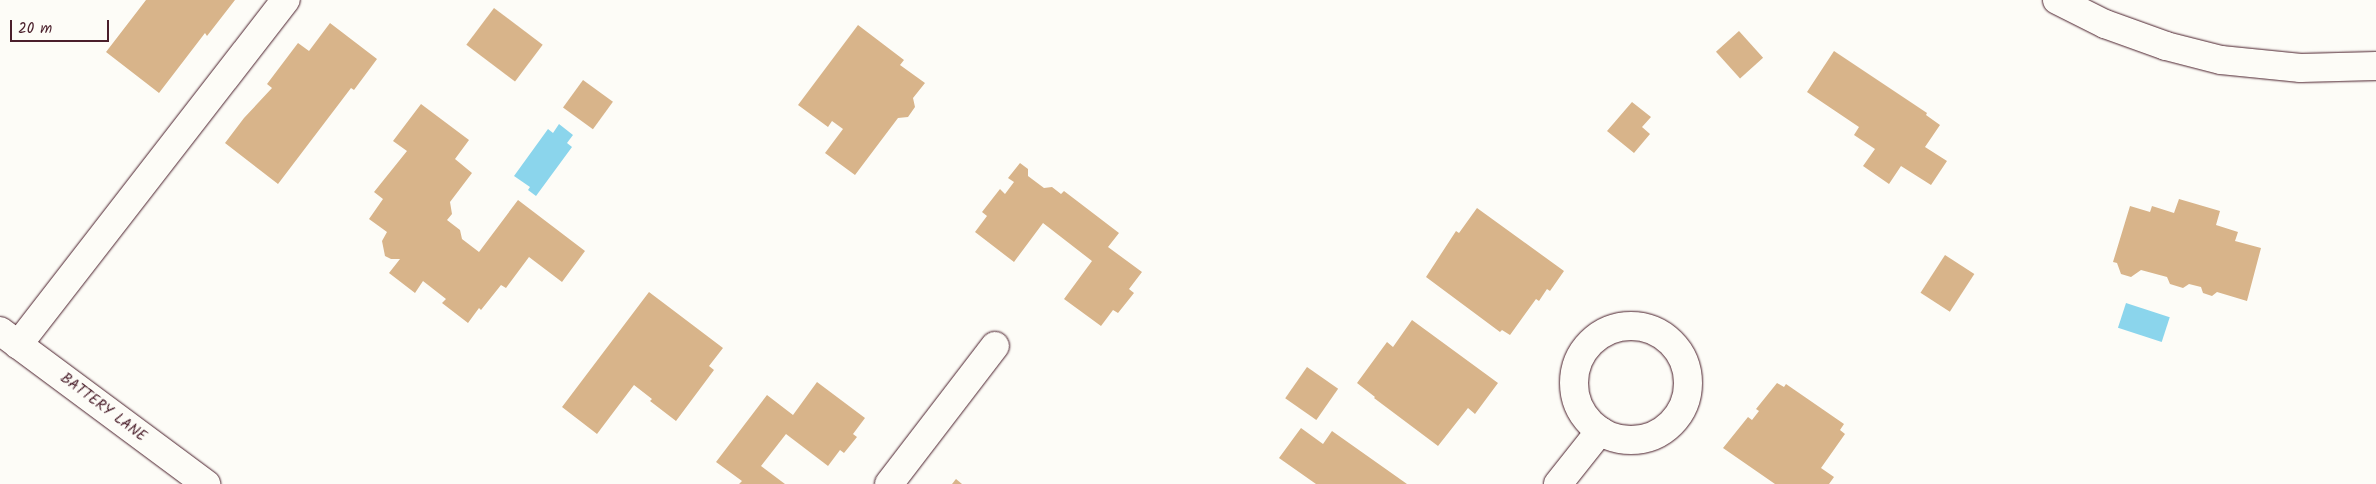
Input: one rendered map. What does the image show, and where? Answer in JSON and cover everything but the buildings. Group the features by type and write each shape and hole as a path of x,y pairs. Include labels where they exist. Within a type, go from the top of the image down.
{"street":[{"path":"9,338 286,0"},
{"path":"2057,0 2106,24 2166,46 2221,60 2301,68 2376,66"},
{"path":"1620,327 1643,327 1661,334 1679,352 1687,370 1686,396 1678,416 1663,430 1645,438 1618,438 1600,431 1586,418 1576,399 1574,379 1581,354 1601,334 1620,327"},
{"name":"BATTERY LANE","path":"9,338 206,484"},
{"path":"889,484 995,346"},
{"path":"1558,484 1600,431"}],"water":[{"path":"559,124 573,135 567,143 572,147 536,196 528,190 530,187 514,176 548,129 553,133"},
{"path":"2126,303 2170,317 2162,342 2118,328"}]}
